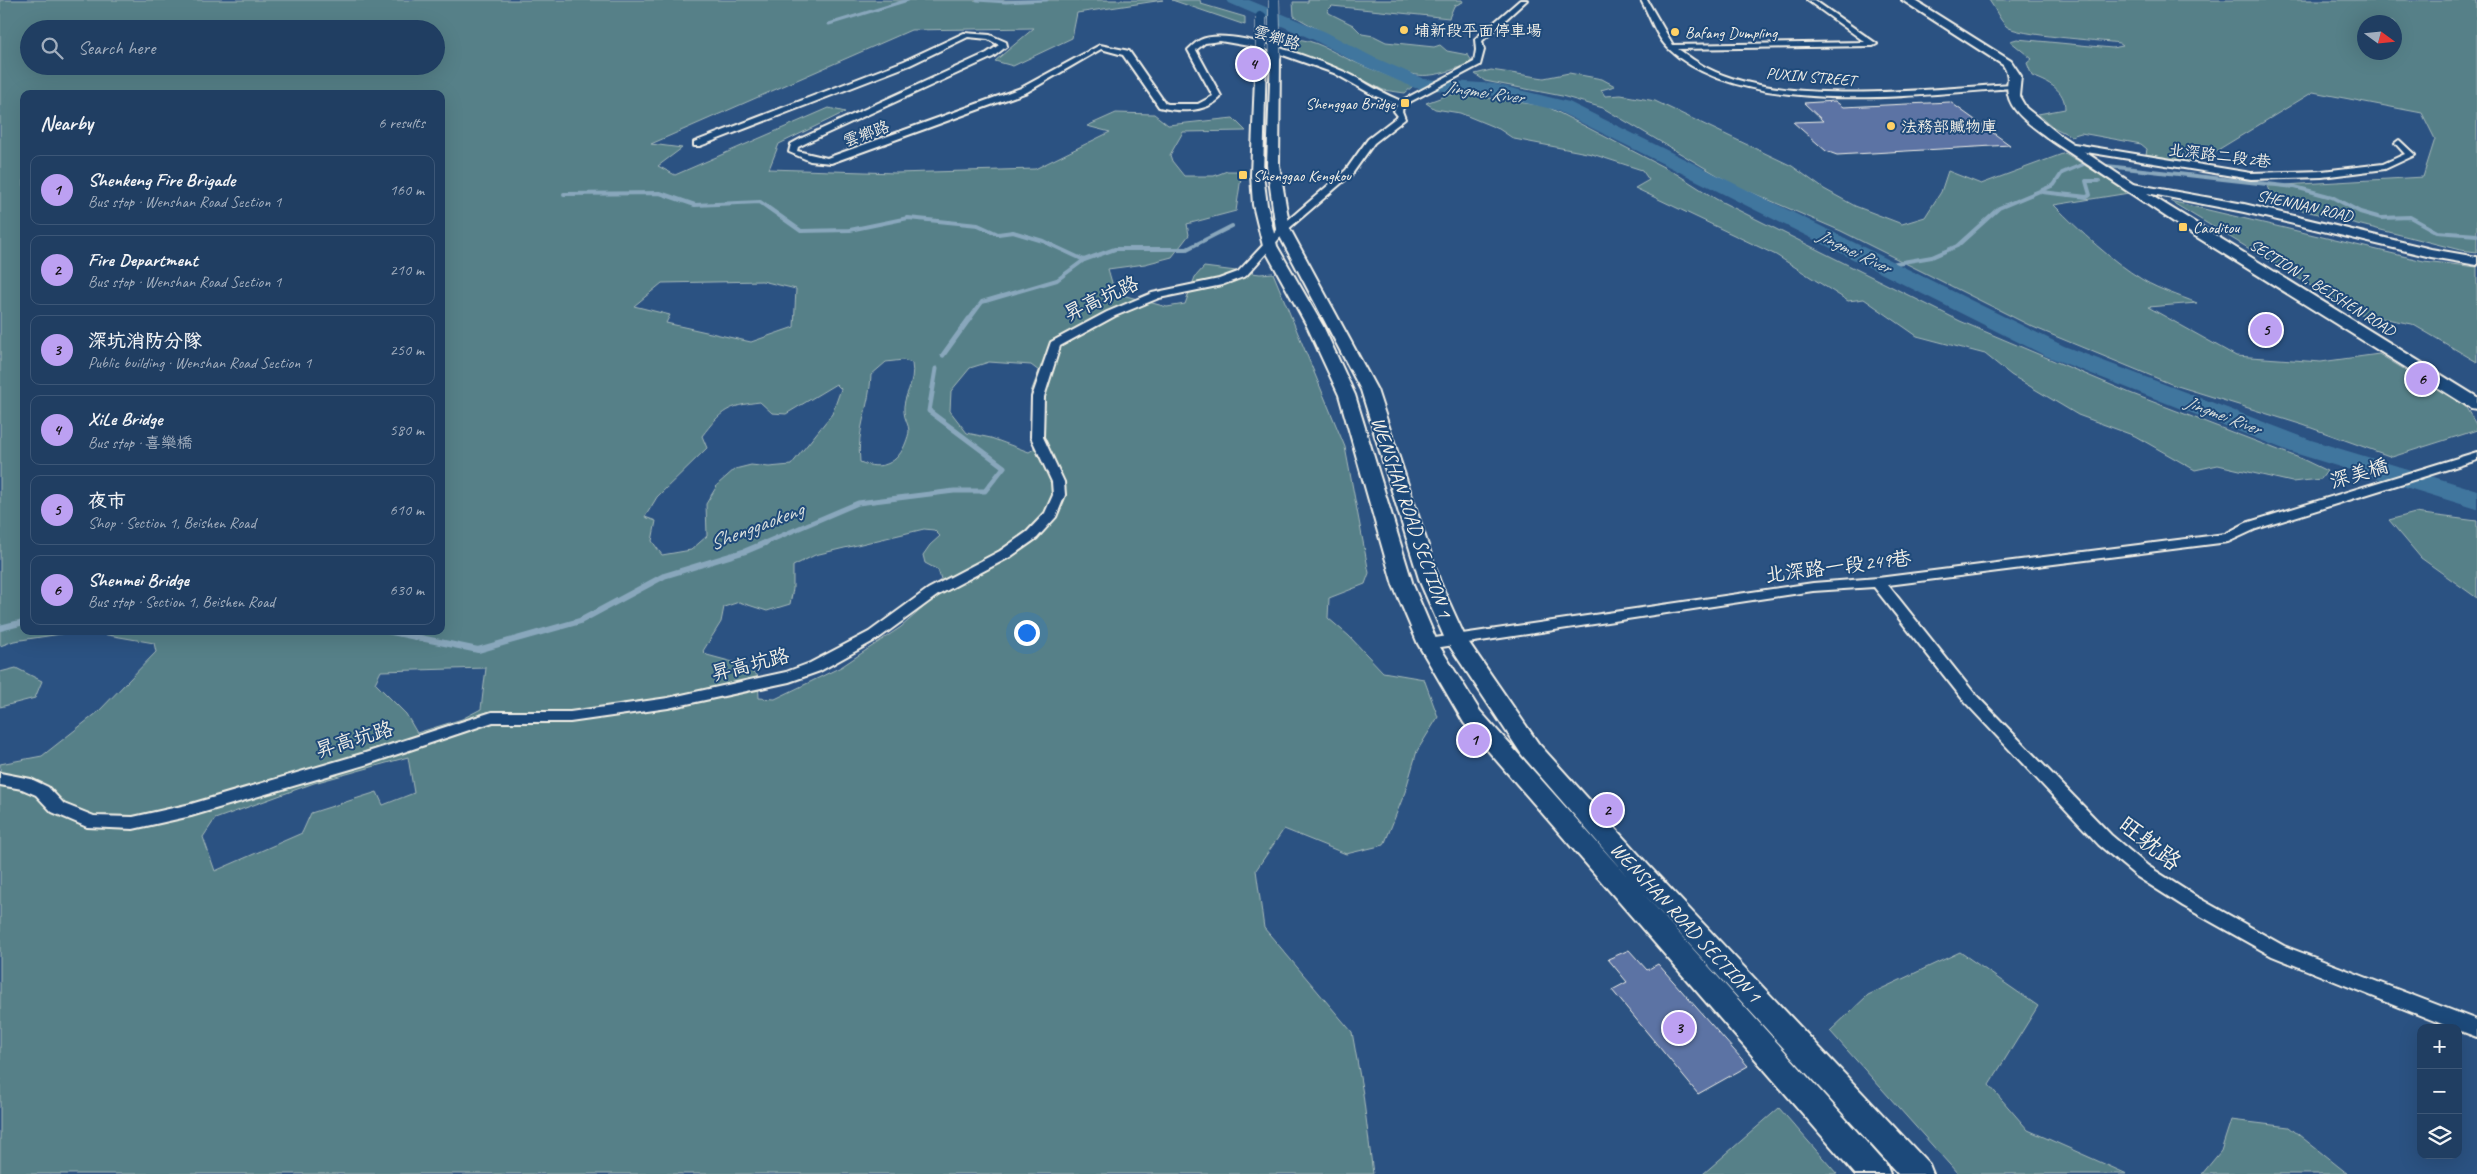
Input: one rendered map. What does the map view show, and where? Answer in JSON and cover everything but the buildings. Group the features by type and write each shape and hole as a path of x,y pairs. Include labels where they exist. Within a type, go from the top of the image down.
{"main road":[{"name":"WENSHAN ROAD SECTION 1","path":"1274,0 1275,57 1272,130 1277,238 1369,390 1430,582 1454,639 1530,750 1640,873 1918,1174"},
{"name":"SECTION 1, BEISHEN ROAD","path":"1907,0 2007,63 2016,76 2012,86 2016,102 2032,119 2068,146 2125,184 2477,404"},
{"name":"WENSHAN ROAD SECTION 1","path":"1262,10 1256,152 1260,204 1347,395 1403,585 1428,644 1472,717 1875,1174"},
{"name":"SHENNAN ROAD","path":"2125,184 2244,208 2431,253 2477,261"}],"street":[{"path":"1404,102 1477,63 1480,50 1478,41 1524,0"},
{"name":"PUXIN STREET","path":"1644,0 1670,47 1687,61 1710,73 1764,87 1814,94 1844,95 2012,86"},
{"path":"1670,47 1873,44 1810,0"},
{"name":"雲鄉路","path":"697,144 817,96 907,63 967,35 990,38 1003,46 990,54 828,128 794,146 793,152 813,159 828,161 1024,90 1100,48 1126,53 1162,105 1169,108 1201,105 1214,101 1217,96 1192,50 1195,45 1205,40 1256,43 1351,78 1373,92 1404,102"},
{"name":"昇高坑路","path":"0,779 25,783 42,791 58,808 93,822 133,823 191,810 368,758 492,717 570,717 668,703 788,677 815,667 874,635 933,592 1004,554 1032,535 1051,514 1059,495 1058,482 1044,458 1037,437 1038,397 1055,344 1064,337 1111,314 1156,295 1235,278 1242,274 1277,238 1350,172 1371,141 1402,117 1398,111 1404,102"},
{"name":"北深路二段2巷","path":"2068,146 2251,176 2281,177 2385,166 2410,154 2399,143"},
{"name":"深美橋","path":"2251,526 2477,456"},
{"name":"北深路一段249巷","path":"1428,644 1813,587 1878,582 2228,538 2251,526"},
{"name":"旺躭路","path":"1878,582 1969,697 2105,840 2142,871 2189,901 2228,921 2278,951 2477,1029"}],"green space":[{"path":"0,0 1163,0 1077,13 1072,38 1013,66 995,61 1034,28 911,30 651,144 682,148 658,166 675,175 829,108 845,112 779,144 769,169 896,173 1035,169 1110,132 1087,126 1116,113 1154,114 1168,125 1233,118 1246,131 1183,132 1170,155 1172,161 1184,176 1214,176 1227,171 1242,171 1236,211 1187,224 1189,235 1172,257 1145,264 1108,269 1115,293 1167,307 1185,304 1195,277 1204,267 1260,274 1273,273 1345,447 1369,573 1365,584 1329,598 1328,618 1349,636 1383,672 1424,679 1438,717 1417,751 1405,792 1384,845 1346,854 1284,829 1256,870 1264,928 1352,1032 1363,1094 1373,1174 0,1174 0,764 42,756 98,712 156,652 154,643 108,635 445,635 445,90 20,90 20,635 54,635 14,641 0,646","holes":["762,281 796,289 794,327 751,342 666,323 670,315 634,306 662,283","903,360 912,363 911,384 904,406 904,414 909,432 903,450 898,456 888,464 875,466 860,462 861,428 871,375 886,362","989,362 1031,365 1039,371 1031,392 1034,449 1029,452 991,438 967,433 950,411 951,391 970,368","836,384 841,389 832,414 791,465 769,467 751,465 735,469 718,484 706,504 707,536 691,550 662,555 652,541 656,521 645,517 657,497 707,448 702,436 715,420 732,408 760,402 772,413 786,414","924,529 934,530 940,536 923,555 925,563 938,570 941,579 932,600 901,627 841,667 775,699 759,698 758,676 744,665 707,655 703,651 721,622 724,607 739,602 767,611 790,604 793,589 793,566 815,555","486,668 481,709 462,719 417,733 406,714 375,683 381,671","408,757 414,793 383,805 377,792 311,813 302,833 215,871 203,837 215,819 314,783"]},
{"path":"1172,0 1200,0 1201,4 1245,17 1245,25"},
{"path":"1308,0 1462,0 1463,2 1454,6 1449,18 1332,6 1328,10 1329,13 1353,25 1362,34 1374,36 1386,42 1434,47 1440,45 1447,51 1468,55 1472,61 1459,68 1427,75 1412,74 1398,70 1352,48 1294,16 1293,2 1308,2"},
{"path":"1989,0 2477,0 2477,252 2460,250 2274,203 2267,186 2423,177 2435,139 2422,113 2313,92 2203,159 2190,162 2146,154 2147,149 2141,144 2081,133 2071,136 2053,127 2038,114 2065,109 2062,96 2054,87 2032,76 2027,63 2032,59 2010,41 2017,39 2112,48 2123,46 2119,43 2025,32 2006,26"},
{"path":"1294,39 1316,43 1356,63 1413,86 1405,93 1383,90 1358,77 1297,55 1291,49 1291,41"},
{"path":"1491,70 1544,78 1569,73 1602,79 1615,86 1601,90 1605,96 1621,95 1655,101 1792,166 1824,189 1855,206 1902,224 1925,217 1941,192 1948,171 1981,184 2065,153 2129,193 2054,205 2119,264 2156,287 2197,303 2148,307 2236,356 2321,362 2379,354 2465,406 2477,426 2477,430 2392,457 2303,425 2171,384 2033,327 1841,231 1734,185 1603,108 1562,96 1485,81 1475,74"},
{"path":"1460,94 1546,106 1675,173 1716,199 1960,321 2130,393 2302,459 2327,471 2321,479 2292,482 2218,465 2195,470 2135,436 2078,415 2011,375 1985,354 1917,336 1864,299 1848,301 1776,255 1635,188 1649,180 1642,170 1592,154 1514,139 1499,129 1460,113 1435,109 1426,103 1448,95"},
{"path":"2170,201 2424,261 2477,267 2477,362 2412,324 2356,313"},
{"path":"2415,513 2477,521 2477,598 2421,558 2389,520"},
{"path":"16,668 42,681 35,698 0,707 0,672"},
{"path":"1960,952 2038,1006 1989,1085 2028,1130 2127,1174 1958,1174 1830,1031 1868,995"},
{"path":"1779,1108 1837,1174 1703,1174"},
{"path":"2231,1120 2289,1127 2348,1174 2202,1174 2221,1151"}],"waterway":[{"path":"829,24 908,0"},
{"path":"977,0 1006,2 1047,0"},
{"name":"Jingmei River","path":"1235,0 1320,36 1365,60 1421,84 1495,90 1562,106 2055,351 2301,446 2477,500"},
{"path":"1885,265 1932,257 1957,246 1999,208 2054,185 2062,173 2084,164"},
{"path":"2107,166 2295,187 2332,197 2360,212 2381,218 2410,217 2437,232 2477,235"},
{"path":"2042,192 2087,197 2090,195 2086,181 2099,181"},
{"path":"564,194 660,193 695,205 760,202 801,231 850,230 908,218 978,225 998,234 1013,232 1043,241 1084,260"},
{"name":"Shenggaokeng","path":"1084,260 1115,249 1187,249 1232,226"},
{"name":"Shenggaokeng","path":"968,321 982,302 1057,280 1084,260"},
{"name":"Shenggaokeng","path":"943,355 969,319"},
{"name":"Shenggaokeng","path":"762,544 858,503 954,491 985,491 1004,467 929,411 936,369"},
{"name":"Shenggaokeng","path":"406,635 478,650 580,621 664,576 746,551 765,543"},
{"name":"Shenggaokeng","path":"0,628 20,623"}],"place":[{"name":"埔新段平面停車場","path":"1404,30"},
{"name":"Bafang Dumpling","path":"1675,32"},
{"name":"XiLe Bridge","path":"1253,64"},
{"name":"Shenggao Bridge","path":"1405,103"},
{"name":"法務部贓物庫","path":"1891,126"},
{"name":"Shenggao Kengkou","path":"1243,175"},
{"name":"Caoditou","path":"2183,227"},
{"name":"夜市","path":"2266,330"},
{"name":"Shenmei Bridge","path":"2422,379"},
{"name":"Shenkeng Fire Brigade","path":"1474,740"},
{"name":"Fire Department","path":"1607,810"},
{"name":"深坑消防分隊","path":"1679,1028"}]}
